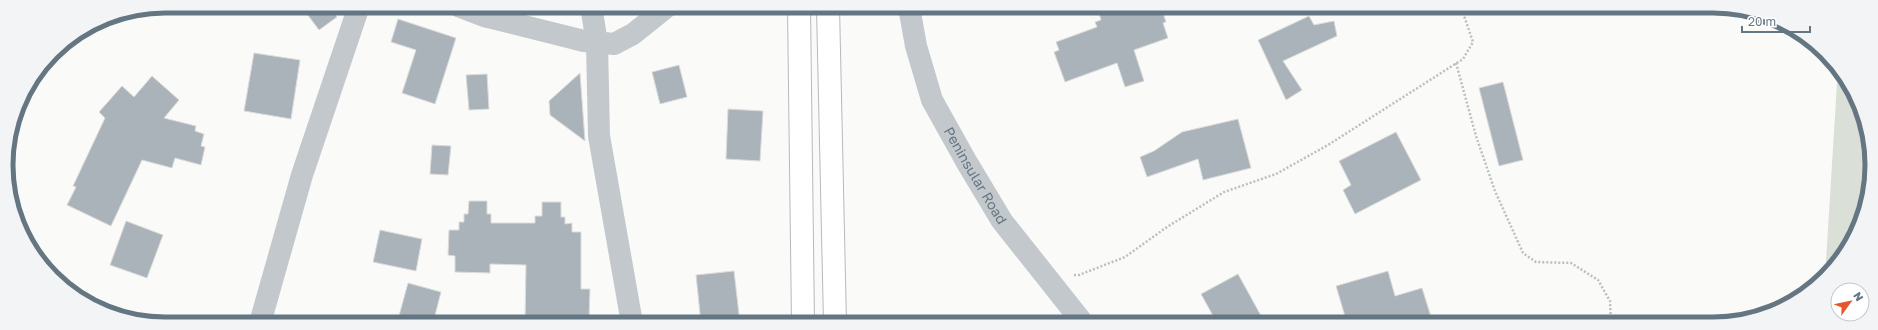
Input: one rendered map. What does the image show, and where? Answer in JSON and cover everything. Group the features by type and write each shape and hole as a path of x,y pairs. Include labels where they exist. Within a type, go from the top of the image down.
{"main road":[{"path":"799,13 803,317"},
{"path":"828,13 835,317"}],"street":[{"path":"262,317 302,175 357,13"},
{"path":"476,13 584,41 614,44 633,34 659,13"},
{"path":"592,13 597,42 599,136 631,317"},
{"name":"Peninsular Road","path":"910,13 916,46 932,100 1002,221 1078,317"}],"path":[{"path":"1043,273 1079,275 1125,257 1167,227 1224,192 1276,174 1328,145 1463,59 1473,42 1463,13"},
{"path":"1456,63 1476,136 1496,191 1523,253 1536,262 1571,263 1598,280 1610,301 1611,317"}],"shaded area":[{"path":"1837,78 1845,89 1860,126 1864,145 1865,175 1857,214 1845,241 1834,258 1826,266"}],"building":[{"path":"334,13 337,17 319,30 307,14"},
{"path":"1099,13 1163,13 1166,22 1163,23 1168,38 1134,50 1144,81 1125,87 1117,63 1065,82 1054,52 1059,50 1056,42 1097,27 1095,22 1101,20"},
{"path":"1309,16 1314,25 1334,21 1337,36 1283,61 1302,90 1286,100 1258,40"},
{"path":"398,19 456,38 435,104 402,93 416,50 391,42"},
{"path":"254,53 300,60 291,119 244,111"},
{"path":"679,65 687,97 660,104 652,72"},
{"path":"580,73 585,141 550,115 549,101"},
{"path":"487,74 489,109 469,110 466,75"},
{"path":"152,76 179,100 164,118 196,126 195,131 204,134 201,146 205,147 201,165 175,158 172,168 142,160 111,226 67,205 76,187 73,186 105,118 99,112 122,86 134,97"},
{"path":"1503,82 1523,160 1499,166 1479,88"},
{"path":"728,109 763,111 760,161 726,159"},
{"path":"1238,119 1251,168 1203,180 1198,159 1147,177 1140,157 1154,151 1182,132"},
{"path":"1396,132 1421,180 1355,214 1343,190 1351,185 1339,161"},
{"path":"432,145 451,146 448,175 430,174"},
{"path":"469,201 487,201 487,214 491,214 491,223 535,223 535,216 542,216 542,202 561,202 561,217 565,217 565,224 572,223 572,232 581,232 581,289 590,289 589,317 525,317 526,265 490,264 490,273 455,272 455,256 448,255 449,230 459,230 459,222 464,222 464,214 468,214"},
{"path":"126,221 163,235 147,278 110,265"},
{"path":"380,230 422,239 416,271 373,262"},
{"path":"734,271 739,317 700,317 696,275"},
{"path":"1388,271 1395,296 1422,288 1431,317 1345,317 1336,286"},
{"path":"1238,274 1262,317 1214,317 1201,294"},
{"path":"408,283 441,292 435,317 399,317"}]}
